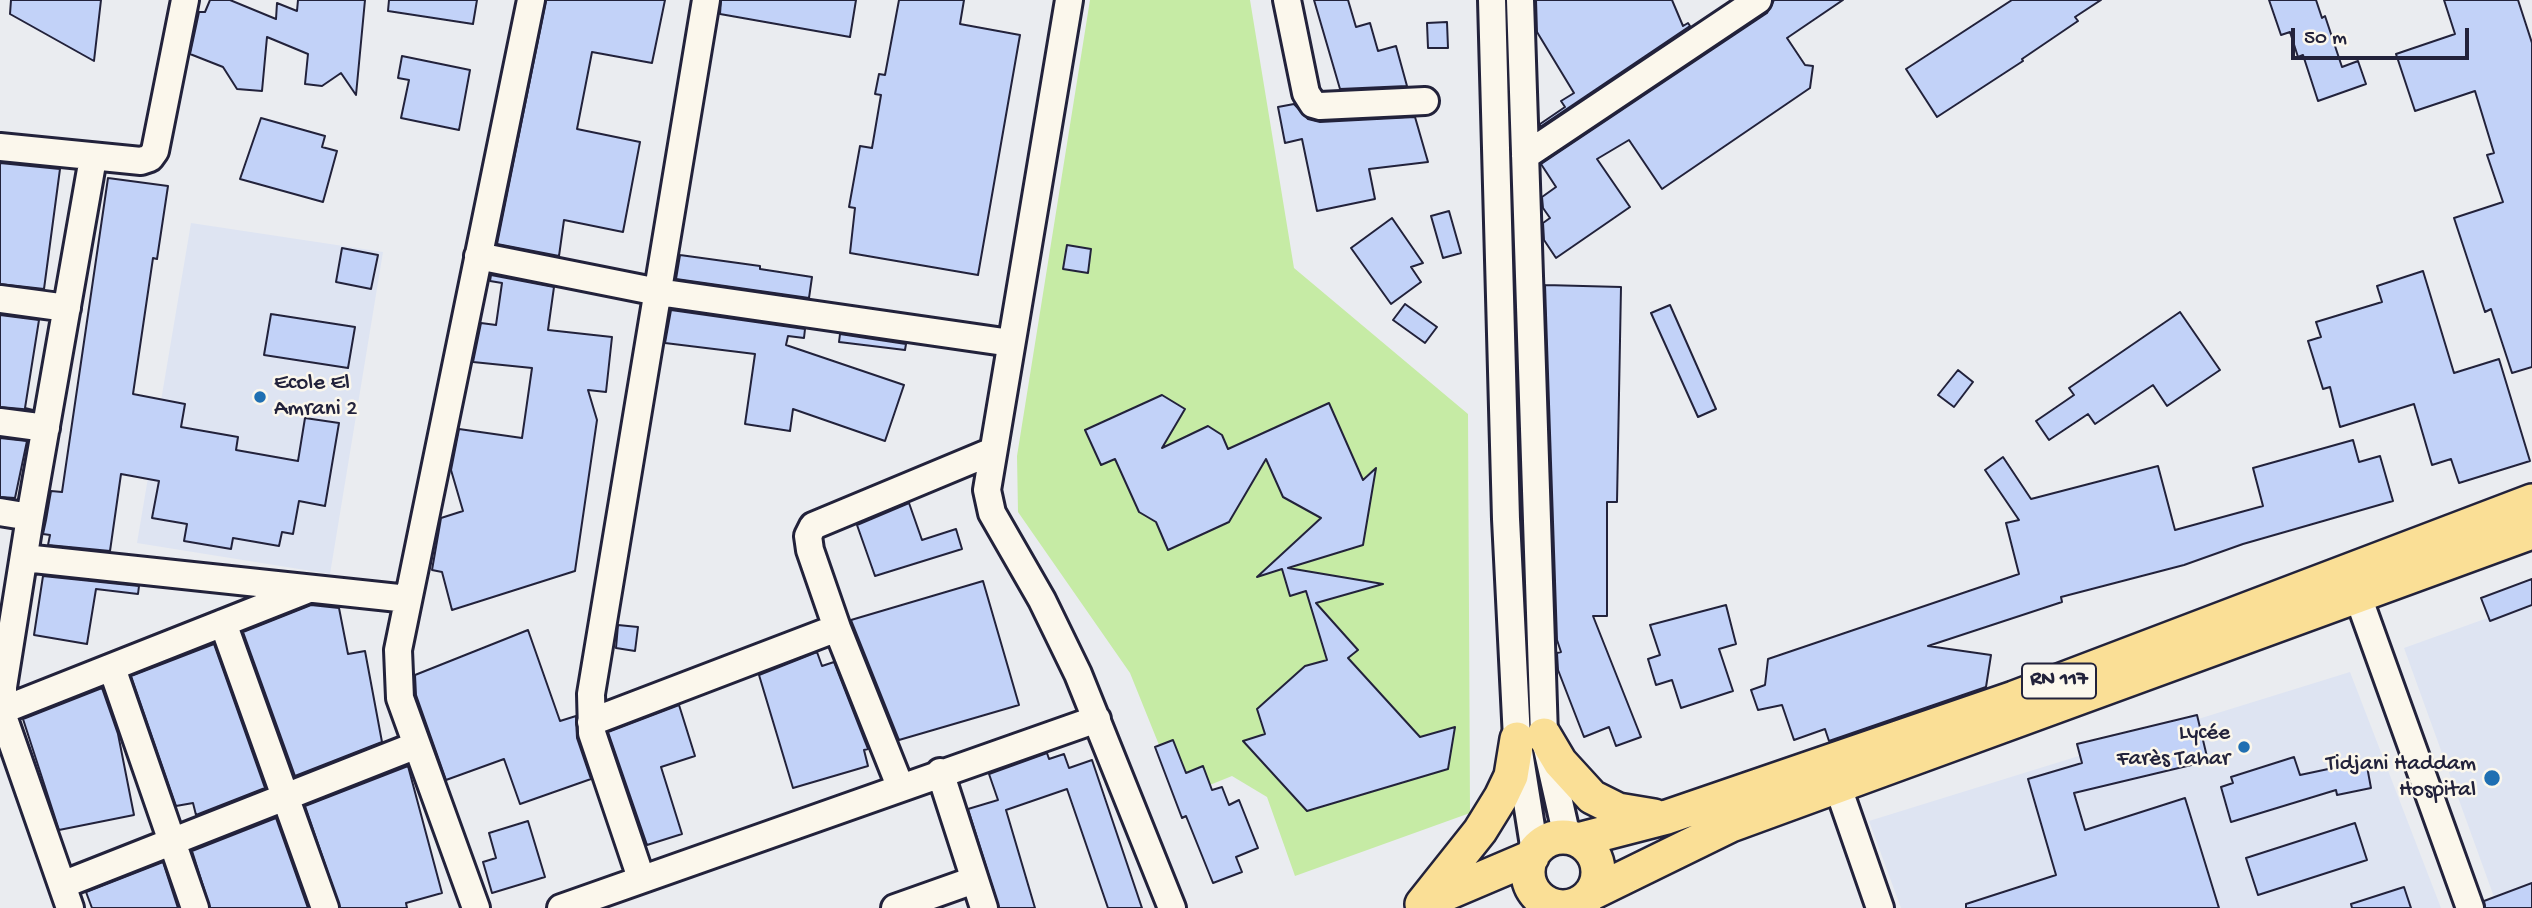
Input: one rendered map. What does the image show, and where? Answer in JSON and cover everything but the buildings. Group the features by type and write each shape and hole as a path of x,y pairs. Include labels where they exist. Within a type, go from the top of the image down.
{"main road":[{"name":"RN 117","path":"2353,584 2532,501"},
{"name":"RN 117","path":"1590,894 1833,774 2014,698 2353,584 2532,532"},
{"path":"1417,906 1479,831 1501,797 1531,737 1560,762 1592,797 1618,810 1667,817"},
{"name":"RN 117","path":"1572,838 1667,817 1833,774"},
{"path":"1417,906 1533,854 1555,838 1572,838 1587,846 1597,864 1598,874 1590,894 1572,906 1545,906 1529,880 1533,854"}],"street":[{"path":"0,147 141,162 152,156 185,0"},
{"path":"476,908 400,698 397,669 408,599 531,0"},
{"path":"641,878 597,750 591,722 591,694 706,0"},
{"path":"1069,0 987,490 992,513 1042,600 1097,719 1172,908"},
{"path":"1287,0 1306,93 1313,104 1320,106 1425,101"},
{"path":"1492,0 1506,519 1531,737 1572,838"},
{"path":"1520,0 1525,156 1533,854"},
{"path":"1525,156 1758,0"},
{"path":"93,158 3,687 4,739 66,896 170,840 417,745"},
{"path":"478,256 658,292 1011,343"},
{"path":"0,299 67,309"},
{"path":"0,422 46,428"},
{"path":"900,786 837,628 810,550 808,536 813,526 993,451"},
{"path":"0,512 30,517"},
{"path":"24,558 408,599"},
{"path":"2353,584 2470,908"},
{"path":"3,710 307,589"},
{"path":"223,624 325,908"},
{"path":"591,722 837,628"},
{"path":"112,668 195,908"},
{"path":"561,908 900,786 1097,719"},
{"path":"940,772 984,908"},
{"path":"1833,774 1880,908"},
{"path":"895,908 974,880"}],"shaded area":[{"name":"Ecole El Amrani 2","path":"191,223 383,252 330,574 137,543"},
{"name":"Tidjani Haddam Hospital","path":"2532,602 2532,908 2498,908 2404,648"},
{"name":"Lycée Farès Tahar","path":"2350,672 2441,908 1901,908 1869,821"}],"green space":[{"path":"1090,0 1250,0 1294,268 1468,414 1470,813 1295,876 1267,797 1232,776 1180,797 1130,673 1018,512 1017,456"}],"place":[{"name":"Ecole El Amrani 2","path":"260,397"},
{"name":"Lycée Farès Tahar","path":"2244,747"},
{"name":"Tidjani Haddam Hospital","path":"2492,778"}]}
